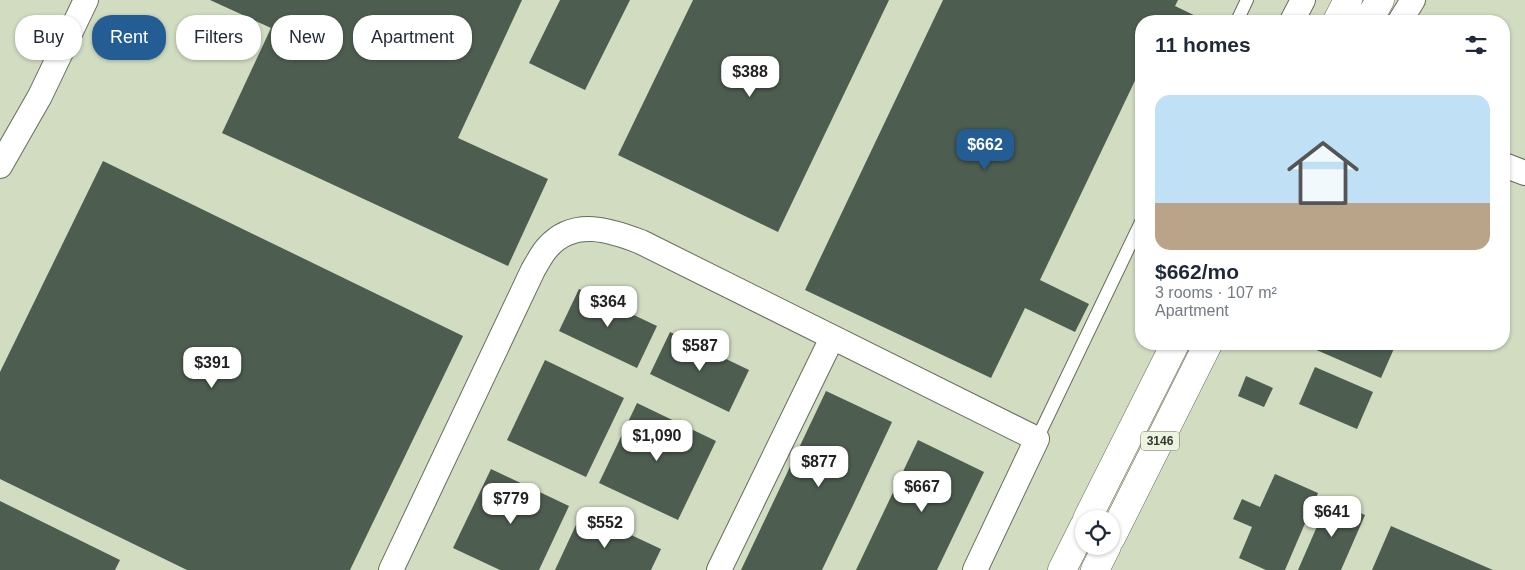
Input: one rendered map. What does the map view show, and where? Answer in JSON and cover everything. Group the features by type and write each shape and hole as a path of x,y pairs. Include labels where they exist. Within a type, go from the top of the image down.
{"main road":[{"path":"1340,15 1348,0"},
{"path":"1371,15 1380,0"},
{"name":"3146","path":"1092,510 1172,350"},
{"name":"3146","path":"1120,520 1207,350"},
{"path":"1062,570 1075,544"},
{"path":"1095,570 1102,555"}],"street":[{"path":"0,166 40,96 86,0"},
{"path":"1295,15 1303,0"},
{"path":"1404,15 1413,0"},
{"path":"1510,167 1525,173"},
{"path":"391,570 533,270 548,247 568,231 588,228 615,232 641,242 1037,439 975,570"},
{"path":"719,570 832,338"}],"lane":[{"path":"1240,15 1247,0"},
{"path":"1037,439 1135,234"}],"shaded area":[{"path":"0,0 1525,0 1525,570 0,570"}],"building":[{"path":"210,0 522,0 458,138 548,179 508,266 222,133 256,60 261,60 261,49 271,28 261,23 261,15 243,15"},
{"path":"560,0 630,0 585,90 529,63"},
{"path":"693,0 889,0 778,232 618,155"},
{"path":"943,0 1178,0 1175,6 1194,15 1135,15 1135,81 1040,280 1089,304 1075,332 1025,308 991,378 805,290"},
{"path":"103,161 463,336 350,570 187,570 0,479 0,372"},
{"path":"579,289 657,326 637,368 559,331"},
{"path":"670,332 749,370 729,412 650,374"},
{"path":"1317,350 1393,350 1381,378"},
{"path":"545,360 624,398 586,477 507,440"},
{"path":"1315,367 1373,392 1357,429 1299,404"},
{"path":"1246,376 1273,388 1264,407 1238,396"},
{"path":"826,391 892,422 855,501 822,570 741,570"},
{"path":"637,403 716,441 678,520 599,483"},
{"path":"918,440 984,472 937,570 856,570"},
{"path":"491,469 569,506 539,570 500,570 453,548"},
{"path":"1275,474 1318,493 1285,570 1266,570 1239,558 1252,527 1233,519 1242,499 1260,507"},
{"path":"1329,499 1365,515 1341,570 1298,570"},
{"path":"0,501 120,560 115,570 0,570"},
{"path":"582,512 661,549 651,570 555,570"},
{"path":"1391,526 1493,570 1372,570"}]}
